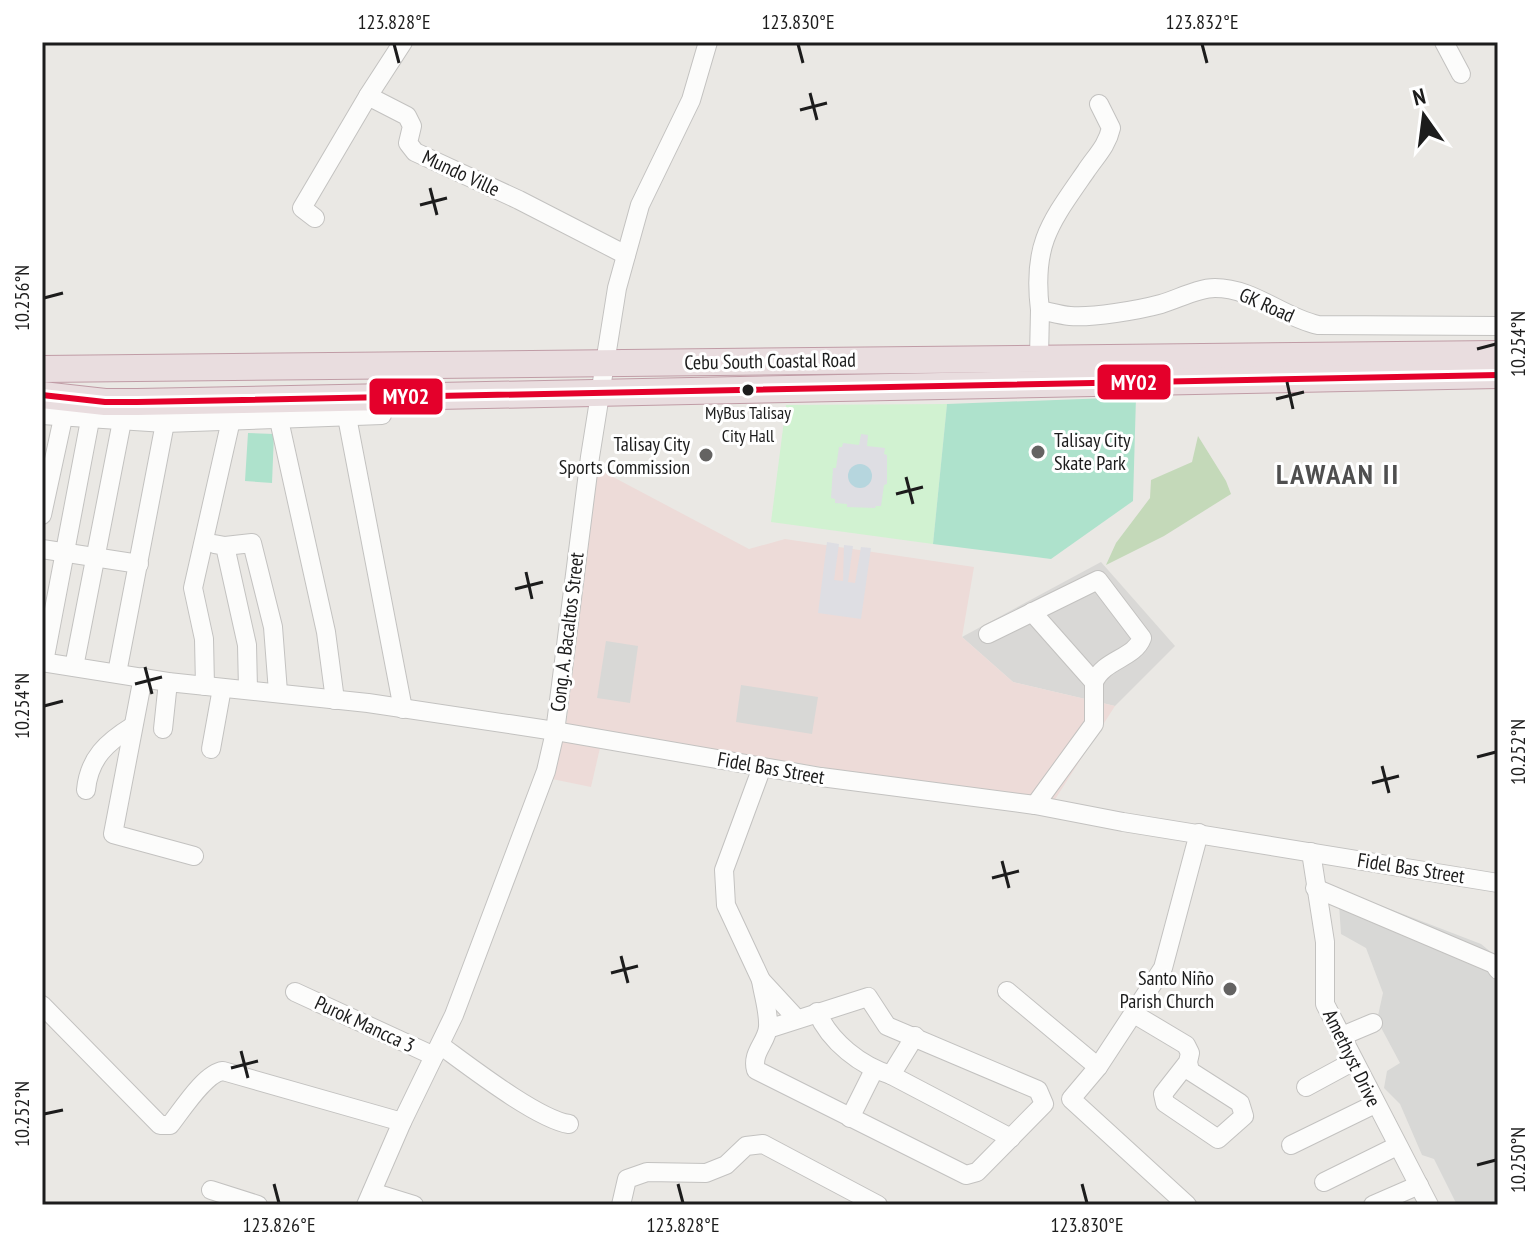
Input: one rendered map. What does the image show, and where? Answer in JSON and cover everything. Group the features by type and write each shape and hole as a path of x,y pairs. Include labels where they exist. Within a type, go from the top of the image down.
{"highway":[{"name":"Cebu South Coastal Road","path":"42,369 1498,354"},
{"name":"Cebu South Coastal Road","path":"42,395 105,402 132,415 600,391 1141,384 1498,375"}],"street":[{"path":"315,218 302,208 403,42"},
{"name":"Cong. A. Bacaltos Street","path":"369,1198 437,1050 546,771 555,731 600,391 617,288 640,205 691,100 708,42"},
{"path":"1444,42 1461,74"},
{"name":"Mundo Ville","path":"368,96 407,116 412,126 408,143 415,152 519,200 626,255"},
{"path":"1039,358 1040,310 1036,282 1042,243 1058,208 1099,156 1110,135 1111,128 1099,104"},
{"name":"GK Road","path":"1040,310 1072,317 1151,307 1210,288 1232,289 1301,321 1318,325 1498,326"},
{"path":"42,415 90,420 132,415 165,423 382,415"},
{"path":"74,667 95,555 132,415"},
{"path":"347,417 403,709"},
{"path":"42,515 63,418"},
{"path":"43,662 90,420"},
{"path":"211,749 213,687 193,588 231,420"},
{"path":"279,420 326,632 335,700"},
{"path":"117,673 165,423"},
{"path":"202,541 225,546 252,543 273,627 278,692"},
{"path":"225,546 247,645 248,689"},
{"path":"42,549 139,564"},
{"path":"988,634 1032,612 1071,602 1098,580 1142,638 1139,645 1106,664 1094,682 1094,724 1035,805"},
{"path":"1032,612 1094,682"},
{"name":"Fidel Bas Street","path":"43,662 168,682 278,692 555,731 762,767 1035,805 1498,883"},
{"path":"143,677 113,834 194,856"},
{"path":"163,729 168,682"},
{"path":"86,790 94,758 117,736 133,726"},
{"path":"762,767 729,853 724,878 726,905 761,980 768,1029 758,1048 754,1065 756,1070 966,1175 977,1172 1043,1107 1040,1092 887,1026 868,997 768,1029"},
{"path":"1187,1205 1071,1099 1098,1067 1163,968 1199,833"},
{"name":"Amethyst Drive","path":"1311,852 1325,942 1325,1004 1429,1205"},
{"path":"1315,888 1494,964 1498,970"},
{"path":"761,980 797,1019"},
{"path":"1007,991 1098,1067"},
{"name":"Purok Mancca 3","path":"295,992 437,1050 554,1121 569,1124"},
{"path":"42,1005 160,1125 170,1125 207,1080 215,1072 223,1071 402,1122"},
{"path":"817,1012 834,1039 882,1072 1011,1138"},
{"path":"1134,1014 1186,1045 1190,1053 1190,1071 1240,1103 1244,1116 1218,1139 1165,1103 1163,1094 1188,1062"},
{"path":"1342,1036 1373,1023"},
{"path":"850,1118 882,1072 915,1036"},
{"path":"1306,1087 1354,1061"},
{"path":"1291,1145 1375,1104"},
{"path":"621,1205 627,1179 647,1172 706,1173 726,1165 746,1146 763,1144 878,1205"},
{"path":"1324,1182 1397,1146"},
{"path":"1373,1205 1419,1185"},
{"path":"211,1190 258,1205"},
{"path":"369,1198 414,1205"}],"shaded area":[{"path":"861,434 868,435 867,446 885,448 884,454 887,455 887,484 884,485 881,506 875,508 847,507 847,504 835,503 835,499 831,498 833,468 836,468 839,447 843,443 859,445"},
{"path":"598,469 749,549 785,539 974,567 962,637 1013,682 1115,706 1052,804 566,726"},
{"path":"827,542 839,544 834,580 843,581 844,545 853,546 848,582 855,583 861,547 871,548 861,619 818,613"},
{"path":"1101,562 1175,646 1115,706 1013,682 962,637"},
{"path":"606,641 638,646 630,703 597,698"},
{"path":"741,685 818,697 812,734 736,722"},
{"path":"560,740 600,748 591,787 552,779"},
{"path":"1338,889 1481,944 1498,958 1498,1205 1457,1205 1434,1159 1422,1155 1400,1104 1384,1088 1387,1071 1400,1063 1377,1020 1383,993 1366,948 1341,934"}],"green space":[{"name":"Talisay City Skate Park","path":"1136,397 1133,501 1051,559 933,544 947,404"},
{"path":"947,404 933,544 771,522 786,405"},
{"path":"248,433 274,434 272,483 245,481"},
{"path":"1198,436 1231,494 1164,536 1106,565 1116,543 1150,498 1151,480 1192,462"}],"water":[{"path":"860,464 869,467 872,476 869,485 860,488 851,485 848,476 851,467"}],"transit line":[{"name":"MY02","path":"42,395 137,402 1498,375"}],"place":[{"name":"MyBus Talisay City Hall","path":"748,390"},
{"name":"Talisay City Skate Park","path":"1038,452"},
{"name":"Talisay City Sports Commission","path":"706,455"},
{"name":"Santo Niño Parish Church","path":"1230,989"}],"district":[{"name":"LAWAAN II","path":"1338,474"}]}
